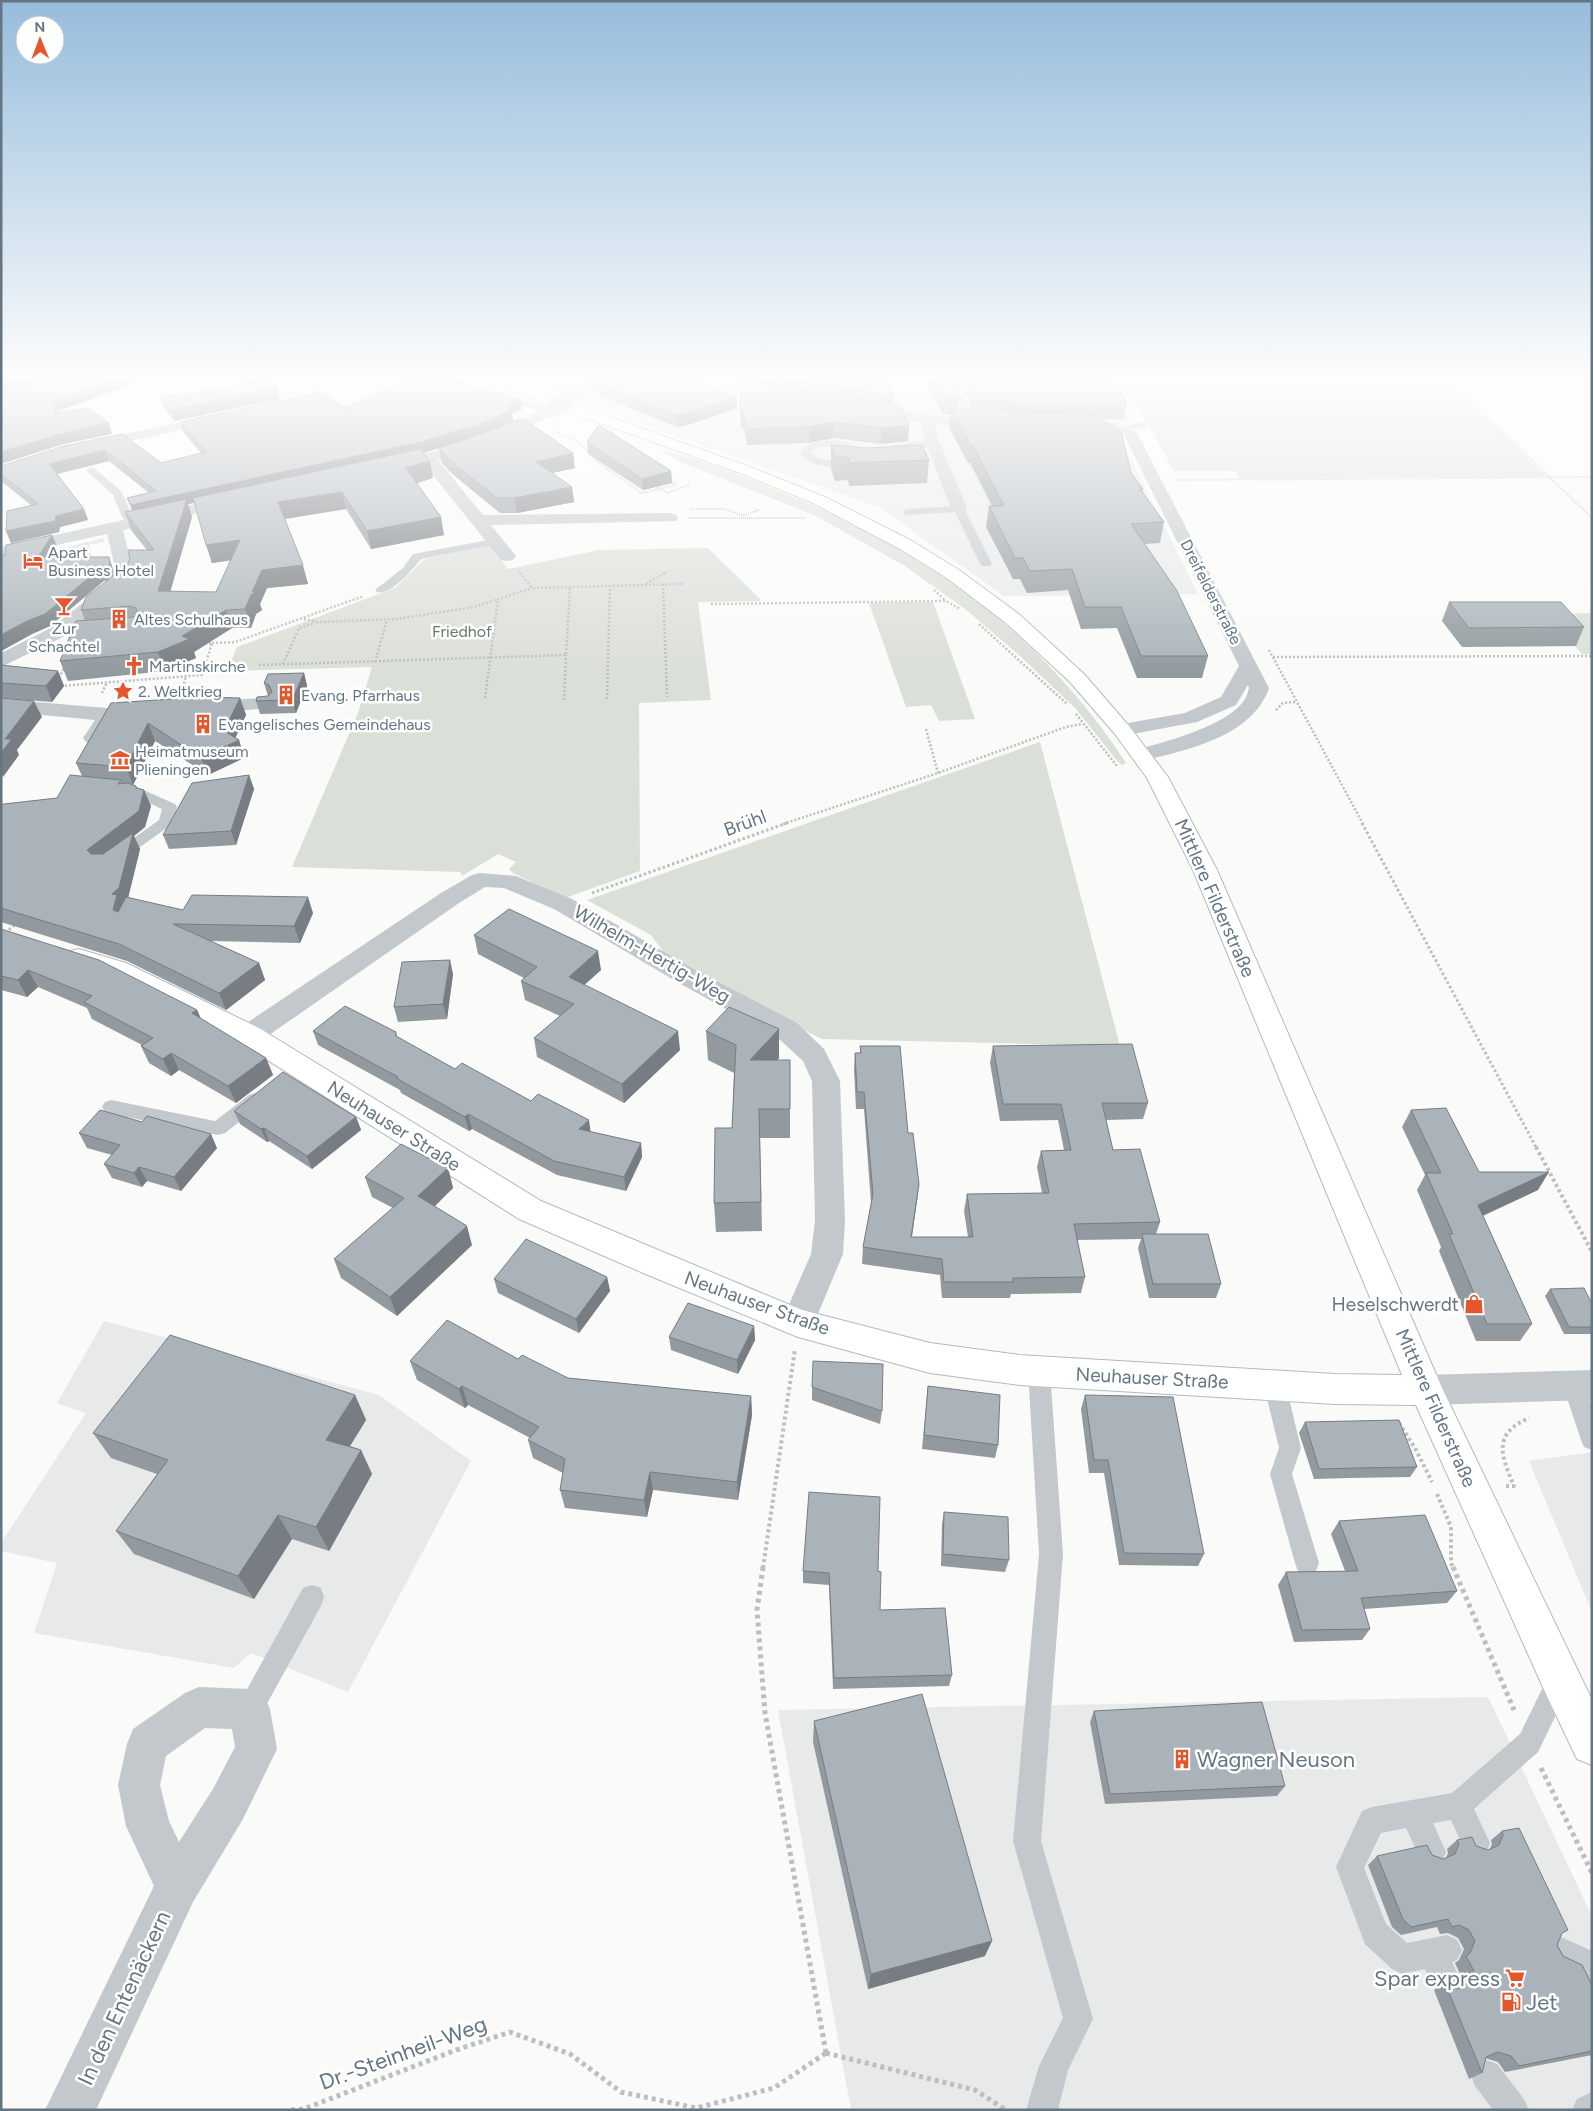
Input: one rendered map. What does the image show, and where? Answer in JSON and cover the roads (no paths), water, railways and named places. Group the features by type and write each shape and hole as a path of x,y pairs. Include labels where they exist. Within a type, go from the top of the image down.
{"main road":[{"name":"Mittlere Filderstraße","path":"766,479 821,501 906,545 953,574 1014,619 1077,678 1122,730 1130,761 1157,777 1176,811 1212,886 1426,1390 1560,1680 1592,1744"},
{"name":"Neuhauser Straße","path":"12,928 117,968 249,1035 291,1072 530,1210 798,1323 930,1358 1039,1371 1335,1389 1426,1390"}],"street":[{"path":"444,479 507,556"},
{"path":"945,479 959,509"},
{"name":"Dreifelderstraße","path":"1130,761 1190,742 1241,716 1254,702 1259,688 1154,479"},
{"path":"1,552 247,497"},
{"path":"476,520 670,518"},
{"path":"1,661 58,632 126,578 114,528"},
{"name":"Dreifelderstraße","path":"1122,730 1190,718 1228,701 1249,666"},
{"path":"177,709 265,704"},
{"path":"1,705 94,714 120,712 92,740"},
{"name":"Wilhelm-Hertig-Weg","path":"249,1035 450,898 480,880 508,881 563,904 688,977 787,1030 814,1056 826,1081 830,1221 827,1254 798,1323"},
{"name":"Neuhauser Straße","path":"1426,1390 1583,1386"},
{"path":"177,1886 148,1826 139,1785 148,1744 199,1707 250,1709"},
{"name":"In den Entenäckern","path":"70,2110 177,1886 228,1804 256,1750 250,1709"}],"lane":[{"path":"101,479 118,494 127,517 133,523"},
{"path":"907,512 959,509 986,564"},
{"path":"381,590 407,570 417,556 494,542"},
{"path":"50,637 69,635"},
{"path":"104,866 166,822 170,806 132,790 113,789"},
{"path":"111,1106 218,1128 269,1089"},
{"path":"1039,1371 1051,1554 1027,1841 1078,2019 1054,2066 1042,2110"},
{"path":"1275,1386 1290,1448 1280,1474 1307,1563"},
{"path":"1583,1386 1592,1440"},
{"path":"250,1709 312,1597"},
{"path":"1445,1980 1440,1952 1402,1959 1375,1934 1350,1867 1372,1821 1458,1805 1529,1743 1560,1680"},
{"path":"1458,1805 1476,1843"},
{"path":"1414,1814 1432,1852"},
{"path":"1562,1952 1592,1966"},
{"path":"1486,2075 1513,2110"},
{"path":"1588,2110 1592,2108"}],"place":[{"name":"Apart Business Hotel","path":"33,561"},
{"name":"Zur Schachtel","path":"64,606"},
{"name":"Altes Schulhaus","path":"119,619"},
{"name":"Martinskirche","path":"134,666"},
{"name":"2. Weltkrieg","path":"123,691"},
{"name":"Evang. Pfarrhaus","path":"286,695"},
{"name":"Evangelisches Gemeindehaus","path":"203,724"},
{"name":"Heimatmuseum Plieningen","path":"120,760"},
{"name":"Heselschwerdt","path":"1474,1304"},
{"name":"Wagner Neuson","path":"1182,1759"},
{"name":"Spar express","path":"1515,1978"},
{"name":"Jet","path":"1511,2002"}],"park label":[{"name":"Friedhof","path":"462,631"}]}
